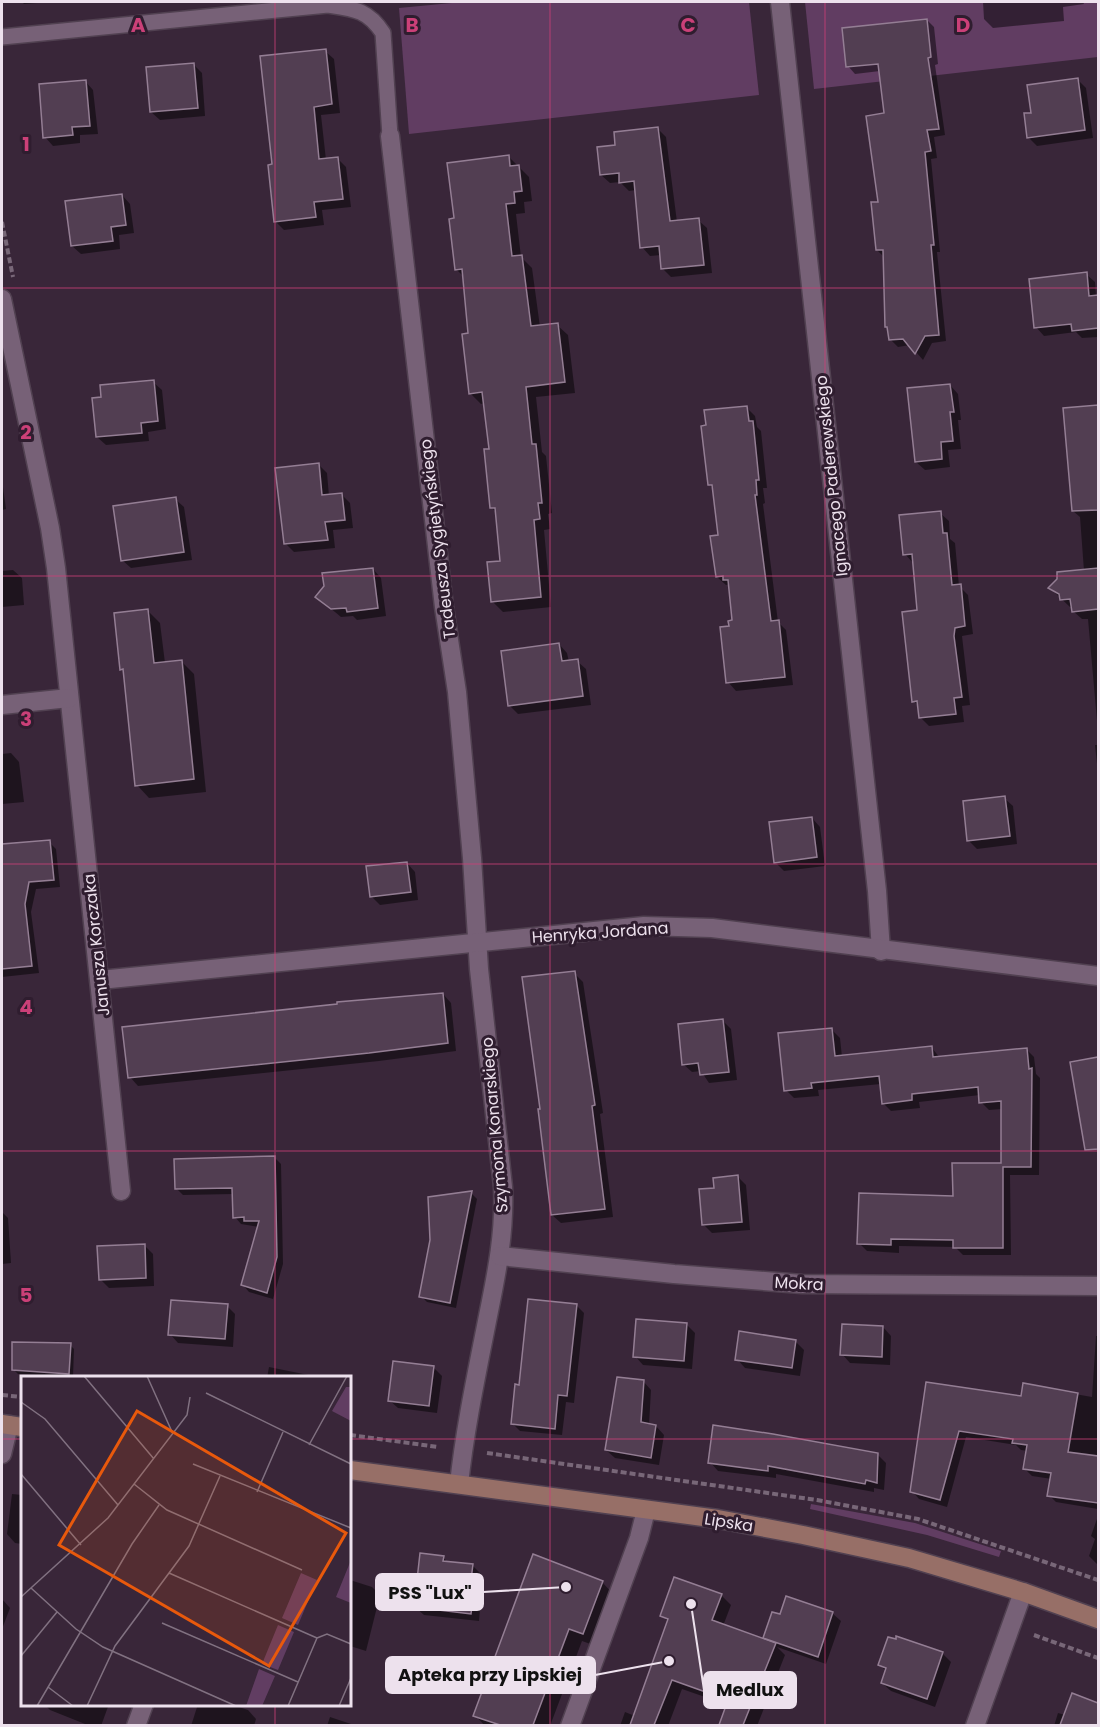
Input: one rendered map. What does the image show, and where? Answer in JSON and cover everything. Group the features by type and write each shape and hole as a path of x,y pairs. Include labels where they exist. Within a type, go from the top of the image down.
{"main road":[{"name":"Lipska","path":"351,1470 748,1524 841,1542 909,1558 1023,1592 1098,1619"}],"street":[{"name":"Ignacego Paderewskiego","path":"780,2 877,891 881,951"},
{"name":"Tadeusza Sygietyńskiego","path":"390,136 444,607 457,692 477,942"},
{"name":"Janusza Korczaka","path":"2,299 50,528 58,586 121,1191"},
{"path":"2,705 69,698"},
{"name":"Henryka Jordana","path":"100,980 612,928 678,926 712,928 881,951 1098,976"},
{"name":"Szymona Konarskiego","path":"459,1485 465,1435 503,1233 503,1187 477,942"},
{"name":"Mokra","path":"500,1256 674,1274 802,1284 1098,1286"},
{"path":"2,1454 11,1426"},
{"path":"570,1725 639,1538 646,1510"},
{"path":"975,1725 1023,1592"},
{"path":"136,1725 143,1706"}],"lane":[{"path":"2,37 328,5 357,9 375,20 383,33 390,136"}],"path":[{"path":"2,1395 21,1397"},
{"path":"722,1495 723,1487"},
{"path":"1011,1627 1098,1658"}],"shaded area":[{"path":"462,2 749,2 759,95 409,134 399,8"},
{"path":"805,2 1098,2 1098,57 814,89"},
{"path":"811,1504 915,1523 1001,1551 999,1557 927,1535 810,1509"}],"building":[{"path":"927,19 931,57 928,58 939,129 927,130 931,151 925,152 934,245 931,245 939,335 925,336 915,354 903,339 889,340 887,327 885,327 883,250 876,250 871,202 878,202 866,116 884,113 878,64 846,67 842,28"},
{"path":"326,49 332,104 314,107 319,159 338,157 343,199 314,202 316,217 274,222 268,165 272,164 260,56"},
{"path":"194,63 198,108 150,112 146,67"},
{"path":"1078,78 1085,130 1027,138 1024,113 1031,113 1027,85"},
{"path":"86,80 90,126 72,127 73,135 43,138 39,84"},
{"path":"658,127 670,221 699,218 704,265 661,269 659,246 640,248 634,181 619,183 619,173 600,175 597,147 615,145 614,132"},
{"path":"509,155 510,166 519,165 522,191 514,192 515,203 506,204 512,256 522,255 531,326 558,323 565,382 526,387 532,444 536,444 542,503 538,503 540,519 534,520 541,597 491,602 487,562 500,561 495,508 490,508 484,449 489,449 482,392 469,394 462,334 468,333 462,269 455,270 449,219 454,218 447,163"},
{"path":"122,194 126,225 111,227 113,241 71,246 65,201"},
{"path":"1087,272 1089,296 1098,295 1098,328 1072,331 1071,324 1034,328 1029,279"},
{"path":"154,380 158,421 141,423 142,433 96,437 92,398 101,397 100,385"},
{"path":"950,384 954,412 950,412 953,441 941,442 942,459 915,462 907,388"},
{"path":"1098,405 1098,510 1072,511 1063,408"},
{"path":"747,406 749,421 753,421 759,480 756,480 757,495 755,495 771,621 779,620 785,677 726,683 720,627 729,626 728,621 732,620 728,580 723,580 723,576 716,577 710,536 718,535 712,485 708,485 701,426 706,425 704,410"},
{"path":"319,463 322,495 342,493 345,520 325,522 328,540 284,544 275,468"},
{"path":"176,497 184,552 121,561 113,506"},
{"path":"941,511 943,533 947,533 952,585 961,584 965,626 955,628 954,636 962,697 954,698 956,714 919,718 917,701 912,702 902,612 917,610 912,554 903,555 899,515"},
{"path":"373,568 378,608 347,612 346,608 331,609 315,597 324,586 322,573"},
{"path":"1098,568 1098,609 1072,612 1070,599 1060,600 1059,594 1048,588 1057,579 1057,572"},
{"path":"148,609 154,663 182,660 194,779 135,786 123,669 120,670 114,613"},
{"path":"559,643 562,661 578,659 583,696 508,706 501,651"},
{"path":"1005,796 1010,836 967,841 963,801"},
{"path":"812,817 817,857 774,863 769,822"},
{"path":"50,840 54,880 29,882 25,904 32,966 2,969 2,844"},
{"path":"407,862 411,892 370,897 366,866"},
{"path":"575,971 595,1105 592,1106 605,1209 551,1215 538,1109 540,1109 522,977"},
{"path":"443,993 448,1043 128,1078 122,1027 337,1004 337,1002"},
{"path":"723,1019 729,1072 700,1075 698,1063 682,1065 678,1024"},
{"path":"832,1028 835,1056 932,1046 933,1057 1027,1048 1029,1069 1032,1068 1031,1167 1003,1167 1003,1248 953,1248 953,1240 891,1239 891,1245 857,1244 859,1193 953,1196 952,1163 1001,1163 1001,1101 979,1103 978,1087 912,1094 912,1100 882,1104 879,1076 811,1083 812,1088 784,1091 778,1033"},
{"path":"1098,1057 1098,1149 1085,1150 1070,1062"},
{"path":"275,1156 277,1257 267,1293 241,1285 259,1221 244,1221 244,1217 233,1218 232,1188 175,1189 174,1159"},
{"path":"738,1175 742,1222 702,1225 699,1189 714,1188 713,1178"},
{"path":"472,1191 450,1303 419,1297 430,1240 428,1197"},
{"path":"145,1244 146,1278 99,1280 97,1246"},
{"path":"528,1299 577,1304 567,1396 558,1395 555,1429 511,1424 515,1384 519,1385"},
{"path":"171,1300 228,1304 225,1339 168,1335"},
{"path":"636,1319 687,1323 684,1361 633,1357"},
{"path":"842,1324 883,1326 882,1357 840,1355"},
{"path":"739,1331 796,1340 792,1368 735,1360"},
{"path":"12,1342 71,1343 69,1374 12,1370"},
{"path":"393,1361 434,1366 429,1406 388,1401"},
{"path":"617,1377 644,1380 641,1422 656,1425 651,1458 605,1450"},
{"path":"926,1382 1021,1396 1023,1383 1078,1393 1068,1452 1098,1456 1098,1503 1047,1496 1051,1473 1023,1469 1027,1445 1012,1443 1013,1439 959,1431 940,1500 910,1492"},
{"path":"713,1425 878,1453 877,1483 866,1480 865,1484 768,1466 768,1471 708,1463"},
{"path":"420,1553 444,1556 443,1561 473,1564 470,1588 474,1588 471,1614 414,1607"},
{"path":"533,1554 603,1581 583,1634 569,1629 533,1725 500,1725 473,1716"},
{"path":"674,1577 722,1594 712,1620 776,1643 743,1725 719,1725 728,1700 672,1680 654,1725 630,1725 668,1619 660,1616"},
{"path":"786,1596 833,1612 818,1657 763,1638 772,1612 780,1614"},
{"path":"896,1636 943,1652 927,1699 881,1683 886,1668 878,1665 888,1637 896,1639"},
{"path":"1072,1693 1098,1703 1098,1725 1060,1725"}],"place":[{"name":"PSS \"Lux\"","path":"566,1587"},
{"name":"Medlux","path":"691,1604"},
{"name":"Apteka przy Lipskiej","path":"669,1661"}]}
